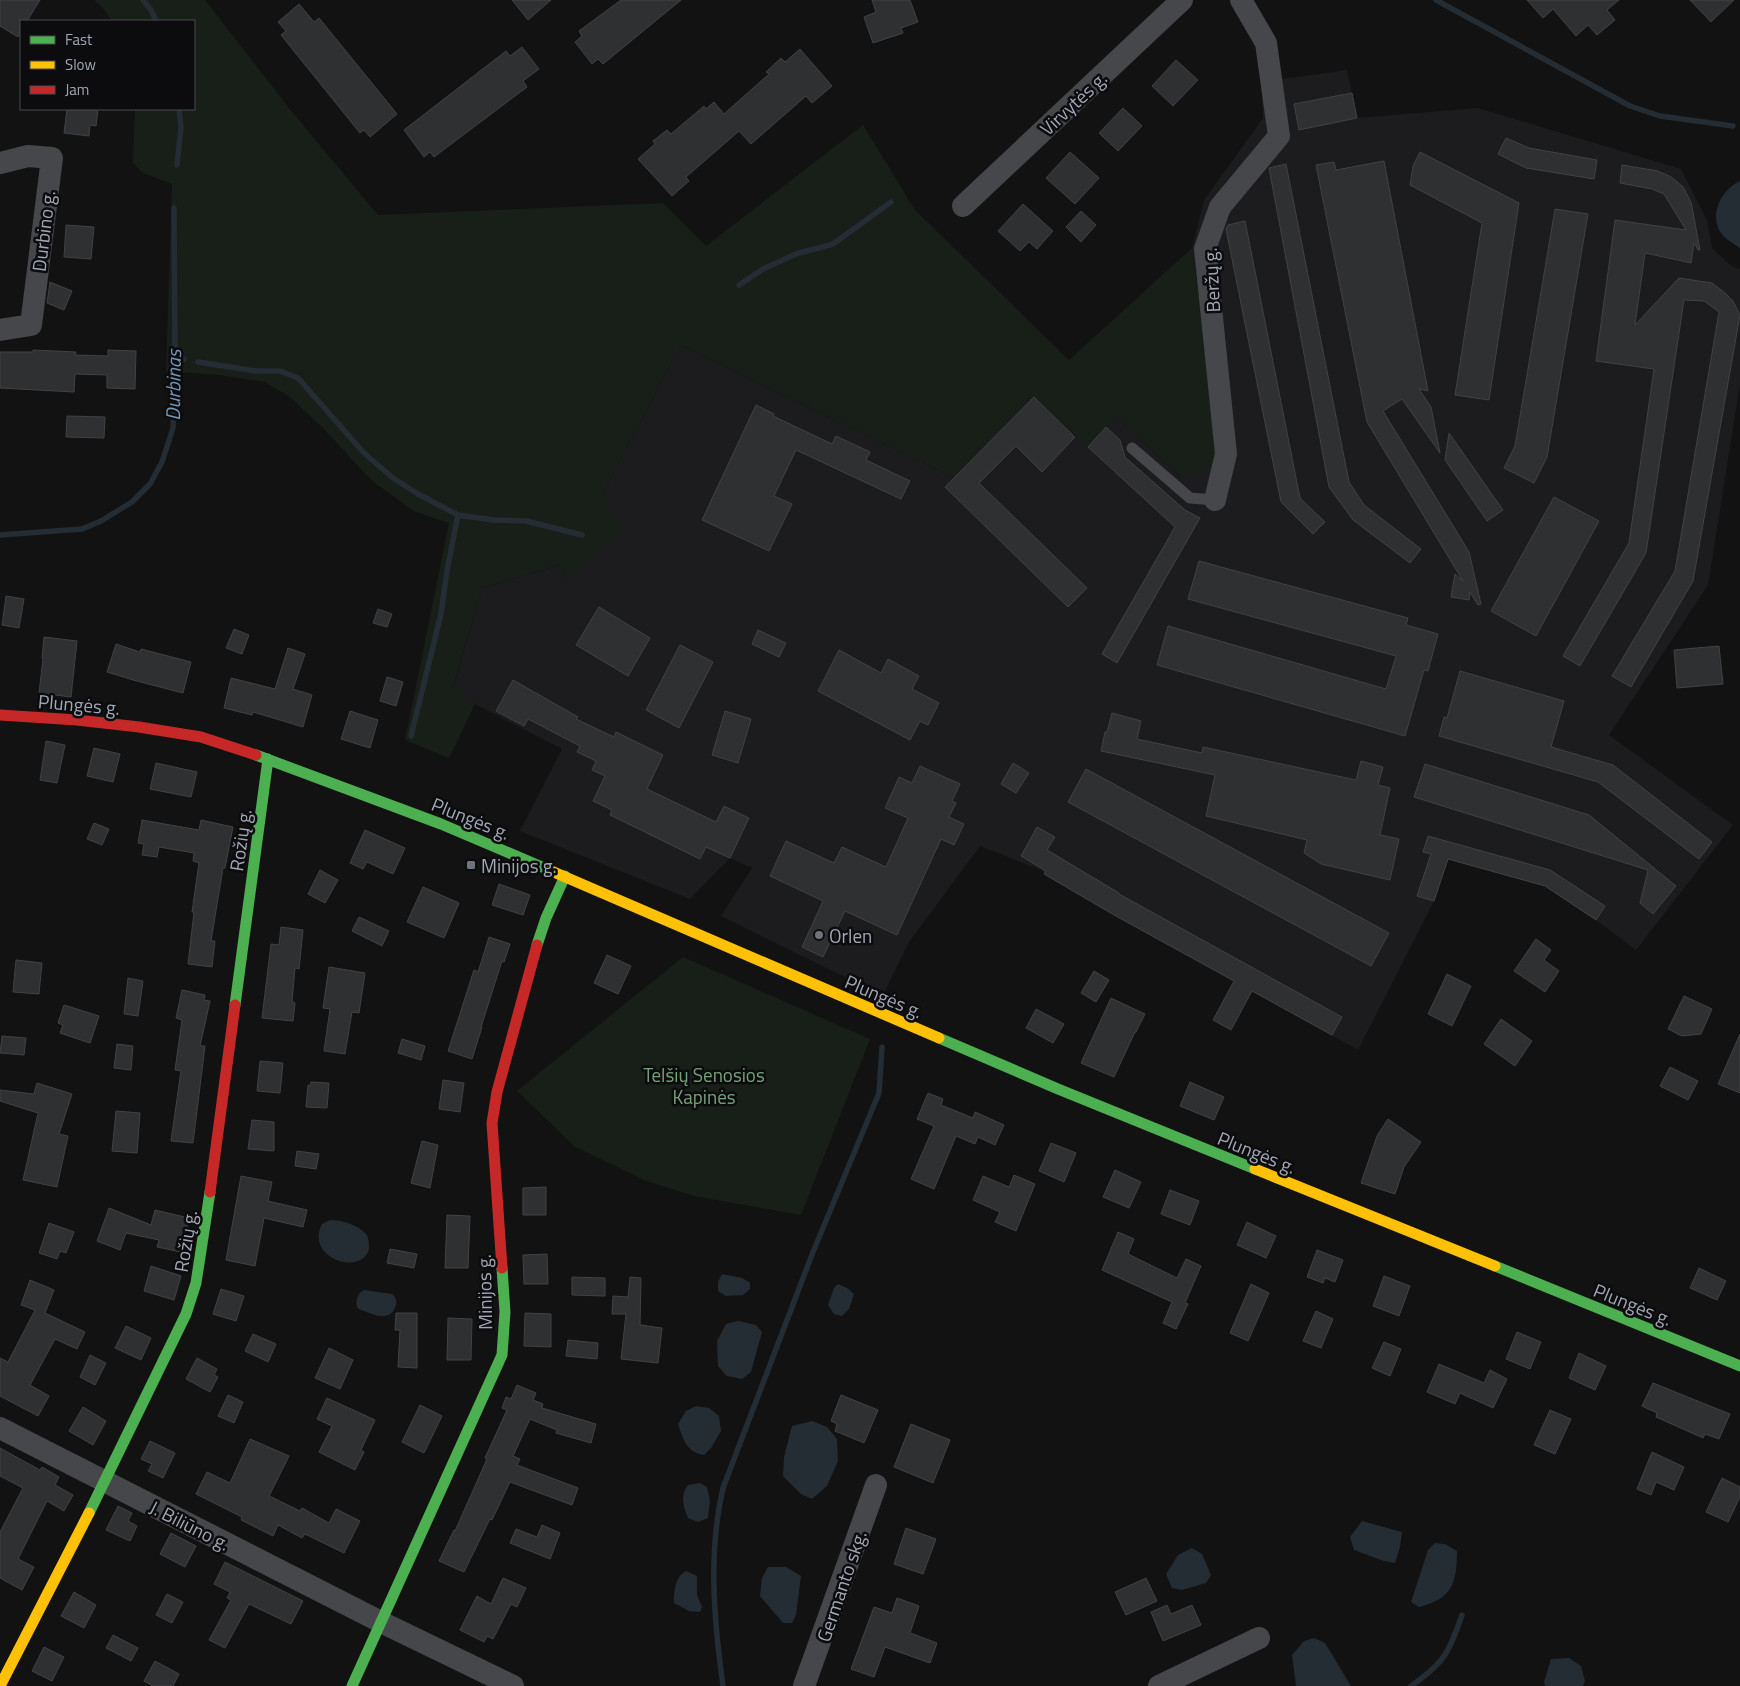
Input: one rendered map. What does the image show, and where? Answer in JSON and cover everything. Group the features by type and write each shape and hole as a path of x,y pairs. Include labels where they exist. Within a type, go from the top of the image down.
{"main road":[{"name":"Plungės g.","path":"0,715 139,726 201,737 268,759 441,824 1058,1089 1274,1179 1740,1366"},
{"name":"Rožių g.","path":"0,1686 105,1482 186,1314 196,1283 210,1194 268,759"},
{"name":"Minijos g.","path":"352,1686 502,1354 505,1312 492,1124 497,1092 530,966 546,918 565,876"}],"street":[{"name":"Virvytės g.","path":"963,206 1182,0"},
{"name":"Beržų g.","path":"1215,500 1226,454 1206,249 1220,207 1279,136 1266,44 1241,0"},
{"name":"Durbino g.","path":"0,163 28,156 52,158 31,324 0,330"},
{"name":"J. Biliūno g.","path":"0,1428 381,1622 513,1686"},
{"name":"Germanto skg.","path":"804,1686 876,1485"},
{"path":"1159,1686 1259,1638"}],"lane":[{"path":"1132,448 1190,498 1215,500"}],"shaded area":[{"path":"1347,70 1357,118 1478,108 1681,169 1707,220 1712,248 1730,265 1740,270 1740,384 1708,585 1609,735 1733,825 1636,950 1596,920 1545,886 1448,859 1434,901 1358,1050 1114,915 1038,869 980,846 909,942 885,991 851,980 721,916 752,868 730,858 690,899 520,831 562,749 475,704 453,688 482,588 560,565 567,578 602,494 681,345 954,478 1034,397 1075,437 1116,417 1181,477 1217,424 1192,248 1204,200 1263,118 1261,82"},
{"path":"1740,181 1740,248 1721,233 1716,215 1720,201 1728,189"},
{"path":"330,1220 349,1223 365,1233 368,1238 369,1248 365,1257 357,1261 347,1262 337,1260 328,1255 321,1247 319,1236 322,1224"},
{"path":"722,1274 742,1278 750,1283 750,1289 743,1295 726,1296 718,1291 718,1282"},
{"path":"838,1284 854,1294 849,1309 842,1316 834,1314 828,1305 834,1288"},
{"path":"364,1290 392,1294 396,1302 393,1311 385,1316 380,1316 359,1309 356,1304 357,1299"},
{"path":"738,1321 756,1325 762,1332 751,1372 742,1379 727,1376 718,1366 717,1341 726,1324"},
{"path":"696,1406 709,1408 719,1416 721,1431 711,1448 704,1455 689,1448 678,1424 686,1411"},
{"path":"812,1421 827,1427 837,1439 838,1461 827,1486 812,1499 801,1494 783,1476 784,1457 792,1426"},
{"path":"700,1483 707,1487 710,1501 708,1518 698,1522 688,1518 683,1497 688,1485"},
{"path":"1362,1521 1402,1532 1395,1563 1354,1550 1350,1537"},
{"path":"1435,1543 1445,1544 1457,1551 1454,1581 1446,1594 1430,1604 1419,1607 1411,1602 1428,1550"},
{"path":"1192,1548 1202,1554 1211,1575 1206,1583 1182,1590 1172,1588 1166,1574 1178,1555"},
{"path":"768,1567 786,1567 801,1576 796,1615 792,1623 783,1623 760,1596 762,1578"},
{"path":"686,1571 697,1576 697,1595 702,1607 700,1612 689,1611 674,1603 677,1581"},
{"path":"1314,1638 1325,1643 1351,1686 1296,1686 1292,1655 1304,1641"},
{"path":"1569,1658 1581,1666 1585,1681 1583,1686 1545,1686 1544,1682 1551,1659"}],"green space":[{"path":"94,0 205,0 293,113 378,215 663,203 706,246 863,125 915,210 1069,360 1192,248 1217,424 1214,466 1181,477 1116,417 1088,447 1034,397 954,478 681,345 602,494 625,528 567,578 560,565 482,588 453,687 475,704 449,758 405,740 449,523 414,511 372,481 323,428 290,397 265,382 219,375 166,371 172,184 143,173 133,163 135,110 195,110 195,20 111,20"},
{"name":"Telšių Senosios Kapinės","path":"683,957 870,1039 801,1215 694,1196 644,1180 574,1146 517,1091"}],"building":[{"path":"0,0 40,0 28,20 20,20 20,33 18,37 0,26"},
{"path":"512,0 551,0 528,20"},
{"path":"621,0 681,0 603,64 598,59 592,64 575,42 582,36 579,31"},
{"path":"872,0 910,0 918,22 901,28 903,33 873,43 864,17 876,12"},
{"path":"1527,0 1619,0 1607,10 1615,20 1597,35 1588,25 1576,36 1553,9 1543,18"},
{"path":"1690,0 1734,0 1711,22"},
{"path":"299,4 314,22 319,18 397,114 370,137 364,130 360,133 281,35 286,31 278,22"},
{"path":"522,47 539,69 523,81 527,87 434,157 430,152 424,157 404,130 506,51 510,56"},
{"path":"800,49 832,86 812,103 806,96 751,144 739,131 686,177 689,181 672,196 638,159 655,144 653,141 667,130 671,134 704,106 706,109 714,102 724,114 769,74 766,72 781,58 785,62"},
{"path":"1176,60 1198,80 1173,106 1152,86"},
{"path":"1352,93 1357,118 1299,130 1294,104"},
{"path":"1123,108 1142,126 1118,151 1099,133"},
{"path":"67,110 98,110 96,126 90,125 89,136 64,133"},
{"path":"1506,138 1529,148 1597,160 1594,179 1526,168 1498,154"},
{"path":"1070,152 1099,178 1075,204 1046,178"},
{"path":"1420,152 1519,203 1489,400 1455,395 1482,223 1410,185 1413,166"},
{"path":"1384,161 1428,391 1419,389 1431,407 1440,453 1402,399 1383,411 1469,552 1481,604 1478,605 1470,592 1469,600 1451,597 1455,574 1463,581 1367,422 1316,165 1334,162 1336,170"},
{"path":"1286,164 1349,482 1364,505 1421,549 1410,563 1353,520 1329,487 1269,168"},
{"path":"1622,165 1658,171 1671,177 1683,187 1691,202 1700,250 1698,250 1694,243 1691,263 1645,253 1635,325 1679,278 1712,283 1733,301 1740,315 1693,581 1631,687 1612,676 1675,571 1719,312 1704,301 1684,300 1646,553 1580,666 1563,656 1629,543 1654,369 1596,361 1615,220 1686,230 1664,194 1652,189 1620,183"},
{"path":"1023,204 1053,231 1037,249 1029,242 1020,251 998,231"},
{"path":"1555,209 1588,214 1547,457 1534,483 1504,468 1515,446"},
{"path":"1081,211 1096,225 1081,242 1066,227"},
{"path":"1245,221 1300,498 1325,522 1313,534 1281,502 1226,229 1228,225"},
{"path":"66,225 94,227 91,259 64,257"},
{"path":"50,282 72,291 64,310 47,303"},
{"path":"33,350 76,352 75,355 108,356 108,350 136,351 135,389 107,388 107,375 75,374 74,392 0,388 0,352 33,352"},
{"path":"1034,397 1075,437 1042,472 1016,446 979,483 1087,588 1068,607 945,487"},
{"path":"756,405 774,414 773,416 832,444 836,436 870,452 866,460 910,481 901,499 796,450 774,496 792,504 769,551 702,520"},
{"path":"67,416 105,417 104,438 66,437"},
{"path":"1106,427 1120,440 1125,457 1185,510 1200,518 1117,663 1102,654 1175,527 1088,447"},
{"path":"1449,433 1503,510 1487,521 1445,460"},
{"path":"1554,497 1599,521 1536,636 1491,611"},
{"path":"1199,561 1408,618 1406,625 1438,634 1428,671 1424,670 1405,736 1157,665 1168,626 1386,689 1396,656 1188,599"},
{"path":"6,596 24,599 19,628 2,625"},
{"path":"599,607 650,638 628,676 576,645"},
{"path":"378,609 392,614 387,627 373,623"},
{"path":"234,629 249,635 242,654 226,648"},
{"path":"758,630 786,643 779,657 752,644"},
{"path":"44,637 77,641 71,697 39,693"},
{"path":"116,644 140,652 141,649 191,662 183,693 107,672"},
{"path":"680,645 713,662 679,728 646,710"},
{"path":"1719,646 1723,684 1677,688 1674,650"},
{"path":"288,648 305,654 293,689 312,695 303,727 253,712 252,715 224,708 231,678 275,689"},
{"path":"839,650 881,673 888,659 919,676 912,689 939,703 928,725 920,721 910,740 818,691"},
{"path":"1460,671 1564,701 1551,747 1613,765 1712,842 1699,859 1598,782 1439,736 1444,717 1447,718"},
{"path":"387,677 403,682 396,706 380,701"},
{"path":"513,680 578,717 576,719 614,737 616,732 663,755 647,789 716,822 724,806 749,818 730,858 706,847 700,859 610,815 612,810 593,801 605,776 592,770 596,761 577,752 580,746 528,719 524,726 496,711"},
{"path":"350,711 378,720 370,748 341,739"},
{"path":"725,711 751,719 738,763 712,755"},
{"path":"1112,713 1141,721 1137,739 1202,753 1203,747 1356,780 1361,761 1383,767 1378,785 1390,788 1380,835 1399,839 1390,880 1321,864 1304,853 1307,840 1206,816 1215,775 1101,751"},
{"path":"46,741 65,745 57,783 40,780"},
{"path":"94,748 120,754 113,782 87,776"},
{"path":"156,763 197,772 191,797 150,789"},
{"path":"1013,763 1029,773 1016,793 1001,784"},
{"path":"1425,764 1589,815 1676,886 1653,914 1640,903 1648,870 1414,797"},
{"path":"920,766 960,784 952,801 956,803 949,817 964,824 954,845 941,839 897,935 845,911 823,957 802,947 823,901 770,876 786,841 834,863 842,847 886,867 908,818 885,808 899,777 912,783"},
{"path":"1086,769 1389,933 1371,966 1068,802"},
{"path":"142,820 199,830 201,820 233,827 225,868 223,868 211,941 215,941 212,967 188,964 194,912 192,912 199,863 193,861 194,853 159,847 157,857 142,855 144,844 138,843"},
{"path":"94,823 109,829 102,845 87,839"},
{"path":"1037,827 1055,837 1047,850 1119,894 1342,1017 1332,1035 1252,991 1231,1030 1213,1020 1234,981 1044,874 1046,871 1021,856"},
{"path":"365,830 405,848 393,874 367,862 363,869 350,863"},
{"path":"1428,836 1550,870 1605,906 1596,920 1545,886 1448,859 1434,901 1417,896 1431,854 1423,852"},
{"path":"320,870 338,880 325,903 308,894"},
{"path":"499,884 530,895 523,915 492,905"},
{"path":"423,887 459,903 444,938 407,922"},
{"path":"359,917 389,931 382,946 352,931"},
{"path":"281,927 303,930 299,969 295,968 292,1002 295,1003 293,1021 262,1018 271,944 279,945"},
{"path":"489,937 510,944 504,962 502,961 472,1059 448,1051 474,970 478,972"},
{"path":"1536,939 1551,950 1544,960 1559,971 1545,992 1514,971"},
{"path":"607,955 631,966 618,994 594,983"},
{"path":"16,960 42,963 39,994 13,992"},
{"path":"329,967 365,973 359,1013 352,1012 345,1054 324,1051 330,1009 323,1008"},
{"path":"1094,971 1109,980 1096,1002 1081,993"},
{"path":"1447,974 1471,986 1452,1026 1428,1014"},
{"path":"128,978 143,981 138,1016 124,1014"},
{"path":"182,990 205,995 204,1000 210,1001 200,1046 205,1046 193,1143 171,1141 181,1071 175,1070 182,1020 176,1018"},
{"path":"1684,996 1712,1009 1701,1034 1682,1036 1668,1029"},
{"path":"1111,998 1145,1014 1114,1077 1081,1063"},
{"path":"64,1005 99,1016 90,1043 60,1033 63,1025 58,1023"},
{"path":"1036,1009 1064,1024 1053,1043 1026,1028"},
{"path":"1501,1019 1532,1041 1515,1066 1484,1044"},
{"path":"1740,1034 1740,1093 1718,1084"},
{"path":"2,1036 26,1038 24,1055 0,1053"},
{"path":"402,1039 425,1046 421,1060 398,1053"},
{"path":"117,1044 133,1046 131,1070 114,1068"},
{"path":"260,1061 283,1063 280,1093 257,1091"},
{"path":"1670,1067 1698,1081 1688,1100 1660,1086"},
{"path":"443,1080 464,1083 460,1112 439,1109"},
{"path":"311,1082 329,1083 327,1108 306,1107 308,1085 310,1086"},
{"path":"1190,1082 1224,1097 1214,1120 1180,1106"},
{"path":"37,1083 72,1094 59,1134 68,1136 57,1187 23,1180 38,1113 0,1101 0,1090 34,1094"},
{"path":"928,1093 943,1099 941,1105 973,1118 975,1112 1004,1125 995,1145 978,1137 975,1144 956,1136 934,1189 911,1179 934,1126 917,1119"},
{"path":"116,1111 140,1113 137,1153 112,1151"},
{"path":"1388,1119 1421,1142 1404,1167 1395,1194 1361,1183 1377,1136"},
{"path":"252,1120 274,1122 274,1151 248,1149"},
{"path":"422,1141 438,1145 430,1188 411,1183"},
{"path":"1051,1143 1076,1153 1064,1182 1039,1171"},
{"path":"297,1151 319,1154 316,1169 295,1166"},
{"path":"1115,1170 1141,1182 1129,1208 1103,1197"},
{"path":"1014,1175 1035,1184 1016,1231 995,1222 1000,1212 973,1200 983,1176 1009,1187"},
{"path":"241,1176 272,1182 268,1201 307,1210 303,1227 264,1218 255,1266 226,1260"},
{"path":"546,1187 546,1215 523,1215 523,1188"},
{"path":"1170,1190 1199,1201 1190,1225 1161,1214"},
{"path":"109,1208 151,1225 155,1210 189,1218 181,1252 157,1247 159,1240 126,1233 120,1250 97,1241"},
{"path":"447,1215 470,1216 468,1268 445,1268"},
{"path":"1247,1222 1276,1236 1266,1258 1237,1245"},
{"path":"49,1223 74,1232 66,1253 60,1251 57,1259 39,1253"},
{"path":"1118,1232 1134,1239 1128,1254 1177,1278 1186,1259 1201,1266 1185,1303 1188,1304 1176,1329 1163,1323 1172,1302 1102,1270"},
{"path":"390,1249 417,1254 414,1268 387,1263"},
{"path":"1317,1250 1343,1260 1335,1282 1325,1278 1323,1283 1307,1277"},
{"path":"547,1254 548,1284 524,1284 523,1255"},
{"path":"151,1266 181,1276 174,1300 144,1291"},
{"path":"1699,1268 1726,1281 1717,1300 1690,1288"},
{"path":"1384,1276 1410,1286 1399,1316 1373,1306"},
{"path":"572,1277 605,1278 605,1296 572,1295"},
{"path":"630,1277 641,1278 640,1325 662,1328 658,1363 621,1359 626,1314 612,1314 613,1296 628,1297"},
{"path":"30,1280 54,1290 45,1313 85,1332 77,1349 55,1339 30,1385 49,1396 38,1416 0,1396 0,1358 8,1362 35,1310 21,1305"},
{"path":"1251,1284 1269,1293 1248,1341 1230,1333"},
{"path":"221,1289 244,1296 236,1321 213,1314"},
{"path":"1316,1311 1333,1319 1321,1348 1303,1341"},
{"path":"396,1313 417,1313 417,1368 398,1367 400,1330 395,1330"},
{"path":"525,1313 551,1314 551,1347 524,1346"},
{"path":"448,1318 472,1319 471,1360 447,1360"},
{"path":"126,1326 151,1338 141,1360 115,1348"},
{"path":"1517,1332 1541,1342 1530,1369 1506,1359"},
{"path":"253,1334 276,1344 268,1362 245,1351"},
{"path":"568,1340 598,1343 597,1359 566,1356"},
{"path":"1384,1342 1401,1349 1390,1376 1372,1368"},
{"path":"329,1348 353,1360 340,1389 315,1378"},
{"path":"1579,1353 1606,1366 1595,1390 1569,1378"},
{"path":"90,1355 106,1363 95,1385 80,1377"},
{"path":"197,1358 217,1369 214,1375 218,1377 210,1392 186,1379"},
{"path":"1439,1364 1484,1383 1490,1370 1507,1379 1493,1408 1460,1393 1455,1404 1427,1392"},
{"path":"1653,1383 1730,1414 1719,1439 1705,1434 1703,1438 1656,1417 1657,1413 1642,1406"},
{"path":"517,1385 536,1393 533,1400 543,1404 542,1408 596,1424 591,1443 556,1433 557,1430 530,1419 513,1456 520,1459 517,1465 578,1488 572,1505 510,1482 464,1572 439,1561 455,1531 487,1459 485,1458 507,1410 502,1408 506,1397 511,1399"},
{"path":"228,1395 243,1402 234,1423 218,1416"},
{"path":"841,1395 878,1410 864,1443 835,1431 837,1424 831,1421"},
{"path":"327,1398 375,1420 361,1450 364,1452 355,1470 319,1452 332,1426 317,1419"},
{"path":"420,1405 442,1416 424,1453 402,1442"},
{"path":"83,1407 106,1421 93,1445 69,1431"},
{"path":"1550,1410 1571,1419 1555,1454 1534,1445"},
{"path":"911,1424 950,1440 933,1483 894,1467"},
{"path":"250,1439 289,1456 269,1496 300,1511 302,1508 329,1523 336,1509 360,1521 344,1553 305,1534 302,1538 278,1525 273,1536 241,1520 242,1517 196,1494 207,1472 230,1483"},
{"path":"150,1441 175,1453 163,1478 148,1471 152,1464 141,1459"},
{"path":"0,1448 40,1470 42,1467 59,1477 55,1485 73,1495 64,1511 47,1501 18,1559 34,1567 22,1590 0,1578 0,1532 23,1488 0,1476"},
{"path":"1652,1452 1684,1467 1674,1490 1656,1482 1651,1495 1637,1489"},
{"path":"1722,1478 1740,1487 1740,1497 1728,1522 1706,1512"},
{"path":"118,1506 132,1513 128,1521 137,1526 130,1541 106,1530"},
{"path":"542,1525 560,1533 550,1559 510,1543 516,1529 537,1537"},
{"path":"906,1528 936,1539 923,1574 894,1564"},
{"path":"171,1533 196,1546 185,1567 160,1554"},
{"path":"225,1562 303,1601 291,1624 249,1604 225,1648 209,1640 231,1600 227,1598 230,1592 214,1584"},
{"path":"503,1578 526,1588 517,1607 511,1604 493,1639 487,1636 484,1642 460,1630 477,1596 491,1604"},
{"path":"1146,1578 1157,1601 1126,1615 1115,1592"},
{"path":"74,1592 96,1605 84,1628 61,1616"},
{"path":"167,1594 183,1602 172,1623 156,1615"},
{"path":"897,1598 919,1606 910,1633 937,1643 930,1663 885,1647 874,1677 851,1669 874,1607 892,1613"},
{"path":"1167,1605 1171,1614 1192,1605 1201,1625 1163,1641 1151,1612"},
{"path":"113,1635 138,1648 131,1661 106,1648"},
{"path":"44,1647 64,1657 52,1681 32,1671"},
{"path":"155,1661 179,1674 173,1686 153,1686 144,1681"}],"waterway":[{"name":"Durbinas","path":"143,0 156,20"},
{"path":"1436,0 1630,106 1660,116 1733,126"},
{"name":"Durbinas","path":"177,165 181,127 179,110"},
{"path":"739,285 763,269 796,254 833,244 891,202"},
{"name":"Durbinas","path":"0,535 82,529 101,521 132,502 150,484 162,462 173,428 175,359 174,208"},
{"path":"175,359 184,359"},
{"path":"198,362 256,371 280,371 298,378 364,453 393,478 418,494 458,515 494,520 526,521 582,535"},
{"path":"411,736 441,614 458,515"},
{"path":"723,1686 717,1637 714,1587 715,1537 723,1488 813,1252 879,1093 882,1047"},
{"path":"1411,1686 1431,1671 1444,1656 1462,1615"}],"traffic: fast":[{"path":"256,755 441,824 549,870"},
{"path":"235,1005 268,759"},
{"path":"537,945 546,918 565,876"},
{"path":"939,1038 1058,1089 1255,1169"},
{"path":"89,1513 186,1314 196,1283 210,1192"},
{"path":"1495,1266 1740,1366"},
{"path":"352,1686 502,1355 505,1312 502,1268"}],"traffic: slow":[{"path":"549,870 939,1038"},
{"path":"1255,1169 1495,1266"},
{"path":"0,1686 89,1513"}],"traffic: jam":[{"path":"0,715 77,720 139,727 201,737 256,755"},
{"path":"502,1268 492,1123 497,1092 537,945"},
{"path":"210,1192 235,1005"}],"place":[{"name":"Minijos g.","path":"471,865"},
{"name":"Orlen","path":"819,935"}]}
